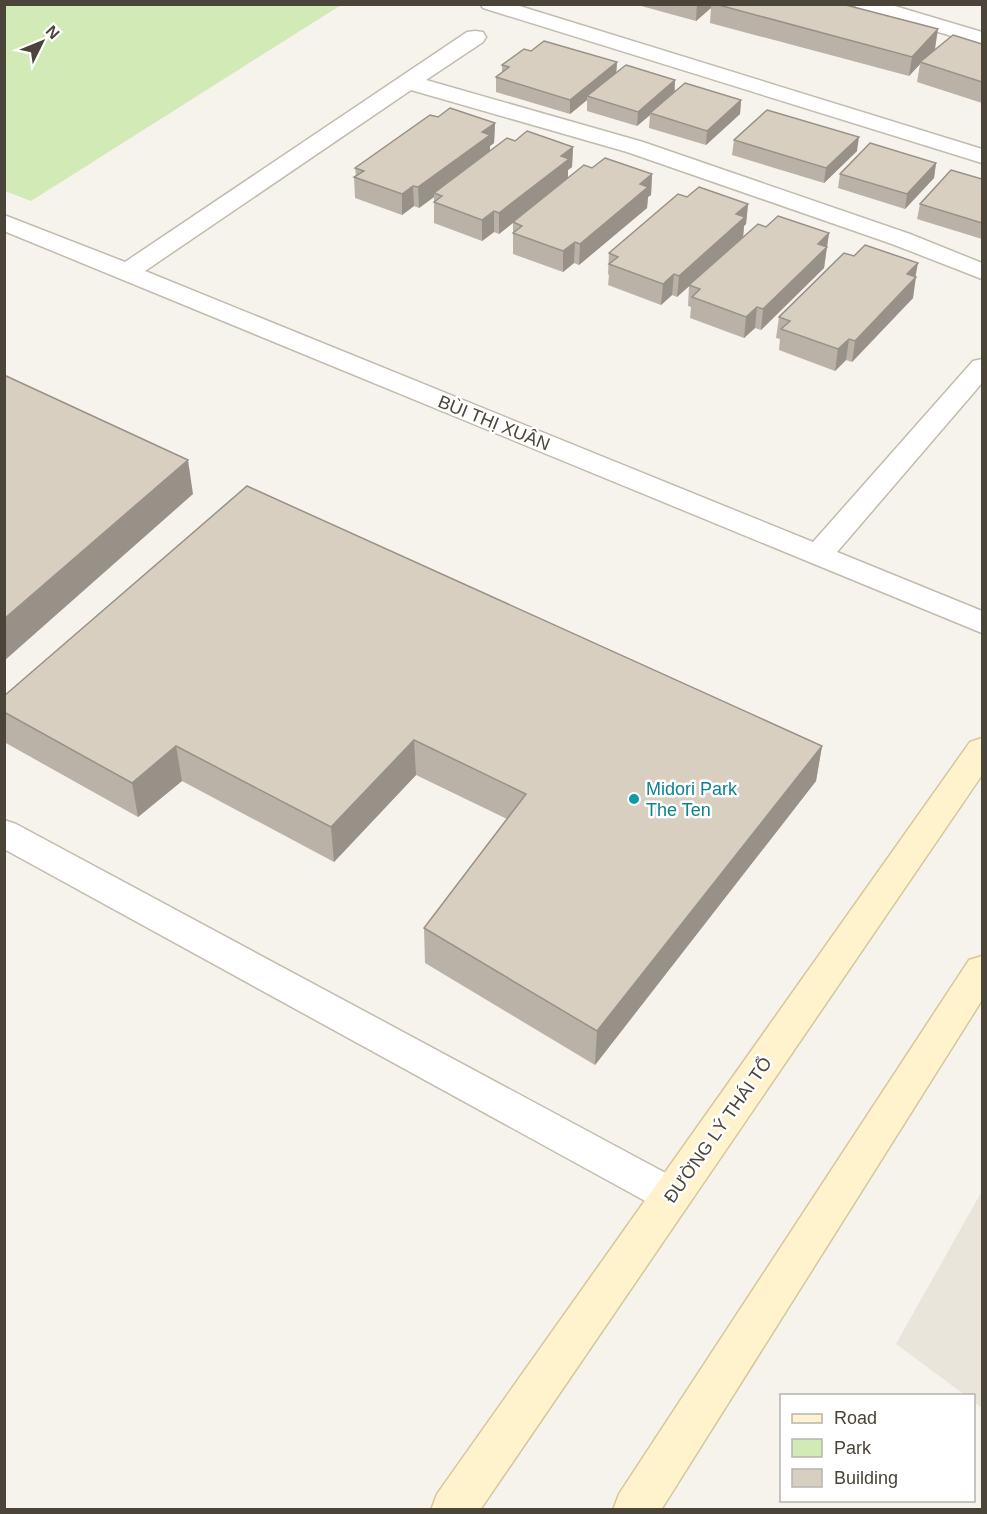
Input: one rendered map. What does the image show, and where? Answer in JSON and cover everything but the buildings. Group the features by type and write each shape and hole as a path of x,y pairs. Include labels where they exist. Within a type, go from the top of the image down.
{"street":[{"path":"490,4 982,156"},
{"path":"864,4 982,39"},
{"path":"127,272 475,37"},
{"path":"408,82 635,147 901,239 982,272"},
{"name":"BÙI THỊ XUÂN","path":"4,222 982,623"},
{"path":"818,555 982,367"},
{"name":"ĐƯỜNG LÝ THÁI TỔ","path":"453,1509 982,750"},
{"path":"4,833 672,1196"},
{"path":"635,1509 982,970"}],"shaded area":[{"path":"982,1191 982,1408 975,1403 975,1394 964,1394 896,1344"}],"green space":[{"path":"4,5 341,5 31,201 5,191"}],"place":[{"name":"Midori Park The Ten","path":"634,799"}]}
